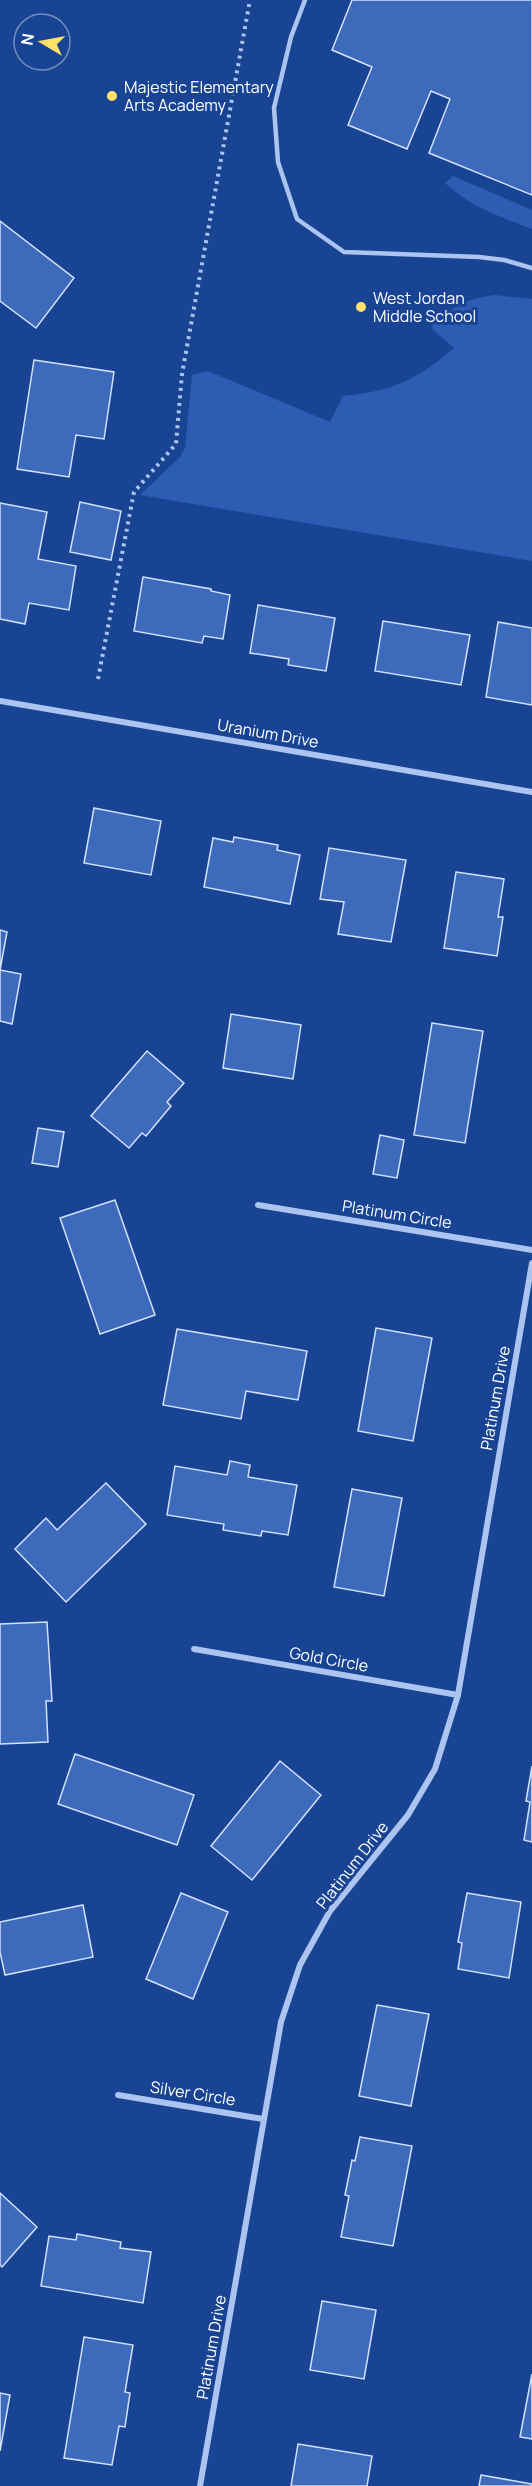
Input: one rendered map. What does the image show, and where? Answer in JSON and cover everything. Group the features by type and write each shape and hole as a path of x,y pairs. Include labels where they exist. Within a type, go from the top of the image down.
{"street":[{"name":"Uranium Drive","path":"0,701 532,792"},
{"name":"Platinum Circle","path":"258,1205 532,1250"},
{"name":"Platinum Drive","path":"201,2486 281,2022 300,1965 330,1911 408,1815 435,1769 459,1695 532,1263"},
{"name":"Gold Circle","path":"194,1649 459,1695"},
{"name":"Silver Circle","path":"118,2095 263,2119"}],"lane":[{"path":"305,0 291,37 274,108 278,162 297,219 344,252 479,257 504,260 532,268"}],"path":[{"path":"98,679 134,492 176,444 182,374 250,0"}],"shaded area":[{"path":"453,176 532,210 532,229 465,199 445,183"},
{"path":"494,295 532,299 532,561 140,495 180,457 185,448 192,375 208,371 330,422 343,396 390,387 415,376 440,359 454,348 433,330 432,324 461,304 476,298"}],"building":[{"path":"352,0 532,0 532,195 429,153 450,99 431,91 407,149 348,125 372,67 332,50"},
{"path":"0,221 74,278 36,328 0,301"},
{"path":"34,360 114,372 104,439 76,435 69,477 17,469"},
{"path":"80,502 121,511 111,560 70,552"},
{"path":"0,503 47,512 38,559 76,566 69,610 29,603 25,624 0,619"},
{"path":"143,577 211,589 211,591 230,595 223,639 204,636 202,643 134,631"},
{"path":"258,605 335,618 326,671 288,665 289,659 250,653"},
{"path":"383,621 470,635 461,685 375,671"},
{"path":"498,622 532,628 532,705 486,697"},
{"path":"94,808 161,821 151,875 84,863"},
{"path":"234,837 278,845 277,850 300,855 290,904 204,887 213,838 233,842"},
{"path":"329,848 406,860 391,942 338,934 344,902 320,899"},
{"path":"456,872 504,879 498,917 503,917 497,956 444,948"},
{"path":"0,930 7,932 0,970"},
{"path":"0,970 21,974 12,1024 0,1021"},
{"path":"231,1014 301,1025 293,1079 223,1068"},
{"path":"432,1023 483,1031 465,1143 414,1135"},
{"path":"147,1051 184,1083 167,1102 171,1106 146,1136 142,1133 129,1148 91,1116"},
{"path":"38,1128 64,1132 58,1167 32,1163"},
{"path":"380,1135 404,1140 397,1178 373,1174"},
{"path":"115,1200 155,1315 100,1334 60,1218"},
{"path":"376,1328 432,1338 413,1441 358,1431"},
{"path":"177,1329 307,1351 298,1400 246,1391 241,1419 163,1405"},
{"path":"230,1461 250,1465 248,1477 297,1485 288,1535 262,1531 261,1536 223,1530 224,1524 167,1515 175,1466 227,1475"},
{"path":"106,1483 146,1524 66,1602 15,1549 46,1518 57,1530"},
{"path":"352,1489 402,1498 384,1596 334,1587"},
{"path":"47,1622 52,1701 46,1701 48,1742 0,1744 0,1624"},
{"path":"75,1754 194,1795 177,1845 58,1804"},
{"path":"280,1761 321,1795 252,1880 211,1846"},
{"path":"532,1766 532,1842 524,1840 530,1802 526,1801"},
{"path":"181,1893 228,1912 193,1999 146,1979"},
{"path":"467,1893 521,1902 509,1978 458,1969 462,1943 458,1942"},
{"path":"83,1905 93,1957 5,1975 0,1952 0,1922"},
{"path":"377,2005 429,2014 411,2106 359,2096"},
{"path":"360,2137 412,2146 393,2246 341,2237 349,2196 345,2195 352,2160 355,2161"},
{"path":"0,2193 37,2227 2,2267 0,2265"},
{"path":"77,2234 121,2242 120,2248 151,2252 143,2303 41,2286 49,2236 76,2240"},
{"path":"322,2301 376,2310 364,2379 310,2370"},
{"path":"84,2337 133,2345 125,2392 130,2393 125,2427 119,2426 112,2465 64,2458"},
{"path":"532,2374 532,2439 520,2437"},
{"path":"0,2393 10,2395 0,2451"},
{"path":"298,2444 372,2456 367,2486 291,2486"},
{"path":"481,2475 532,2484 532,2486 479,2486"}],"place":[{"name":"Majestic Elementary Arts Academy","path":"112,96"},
{"name":"West Jordan Middle School","path":"361,307"}]}
